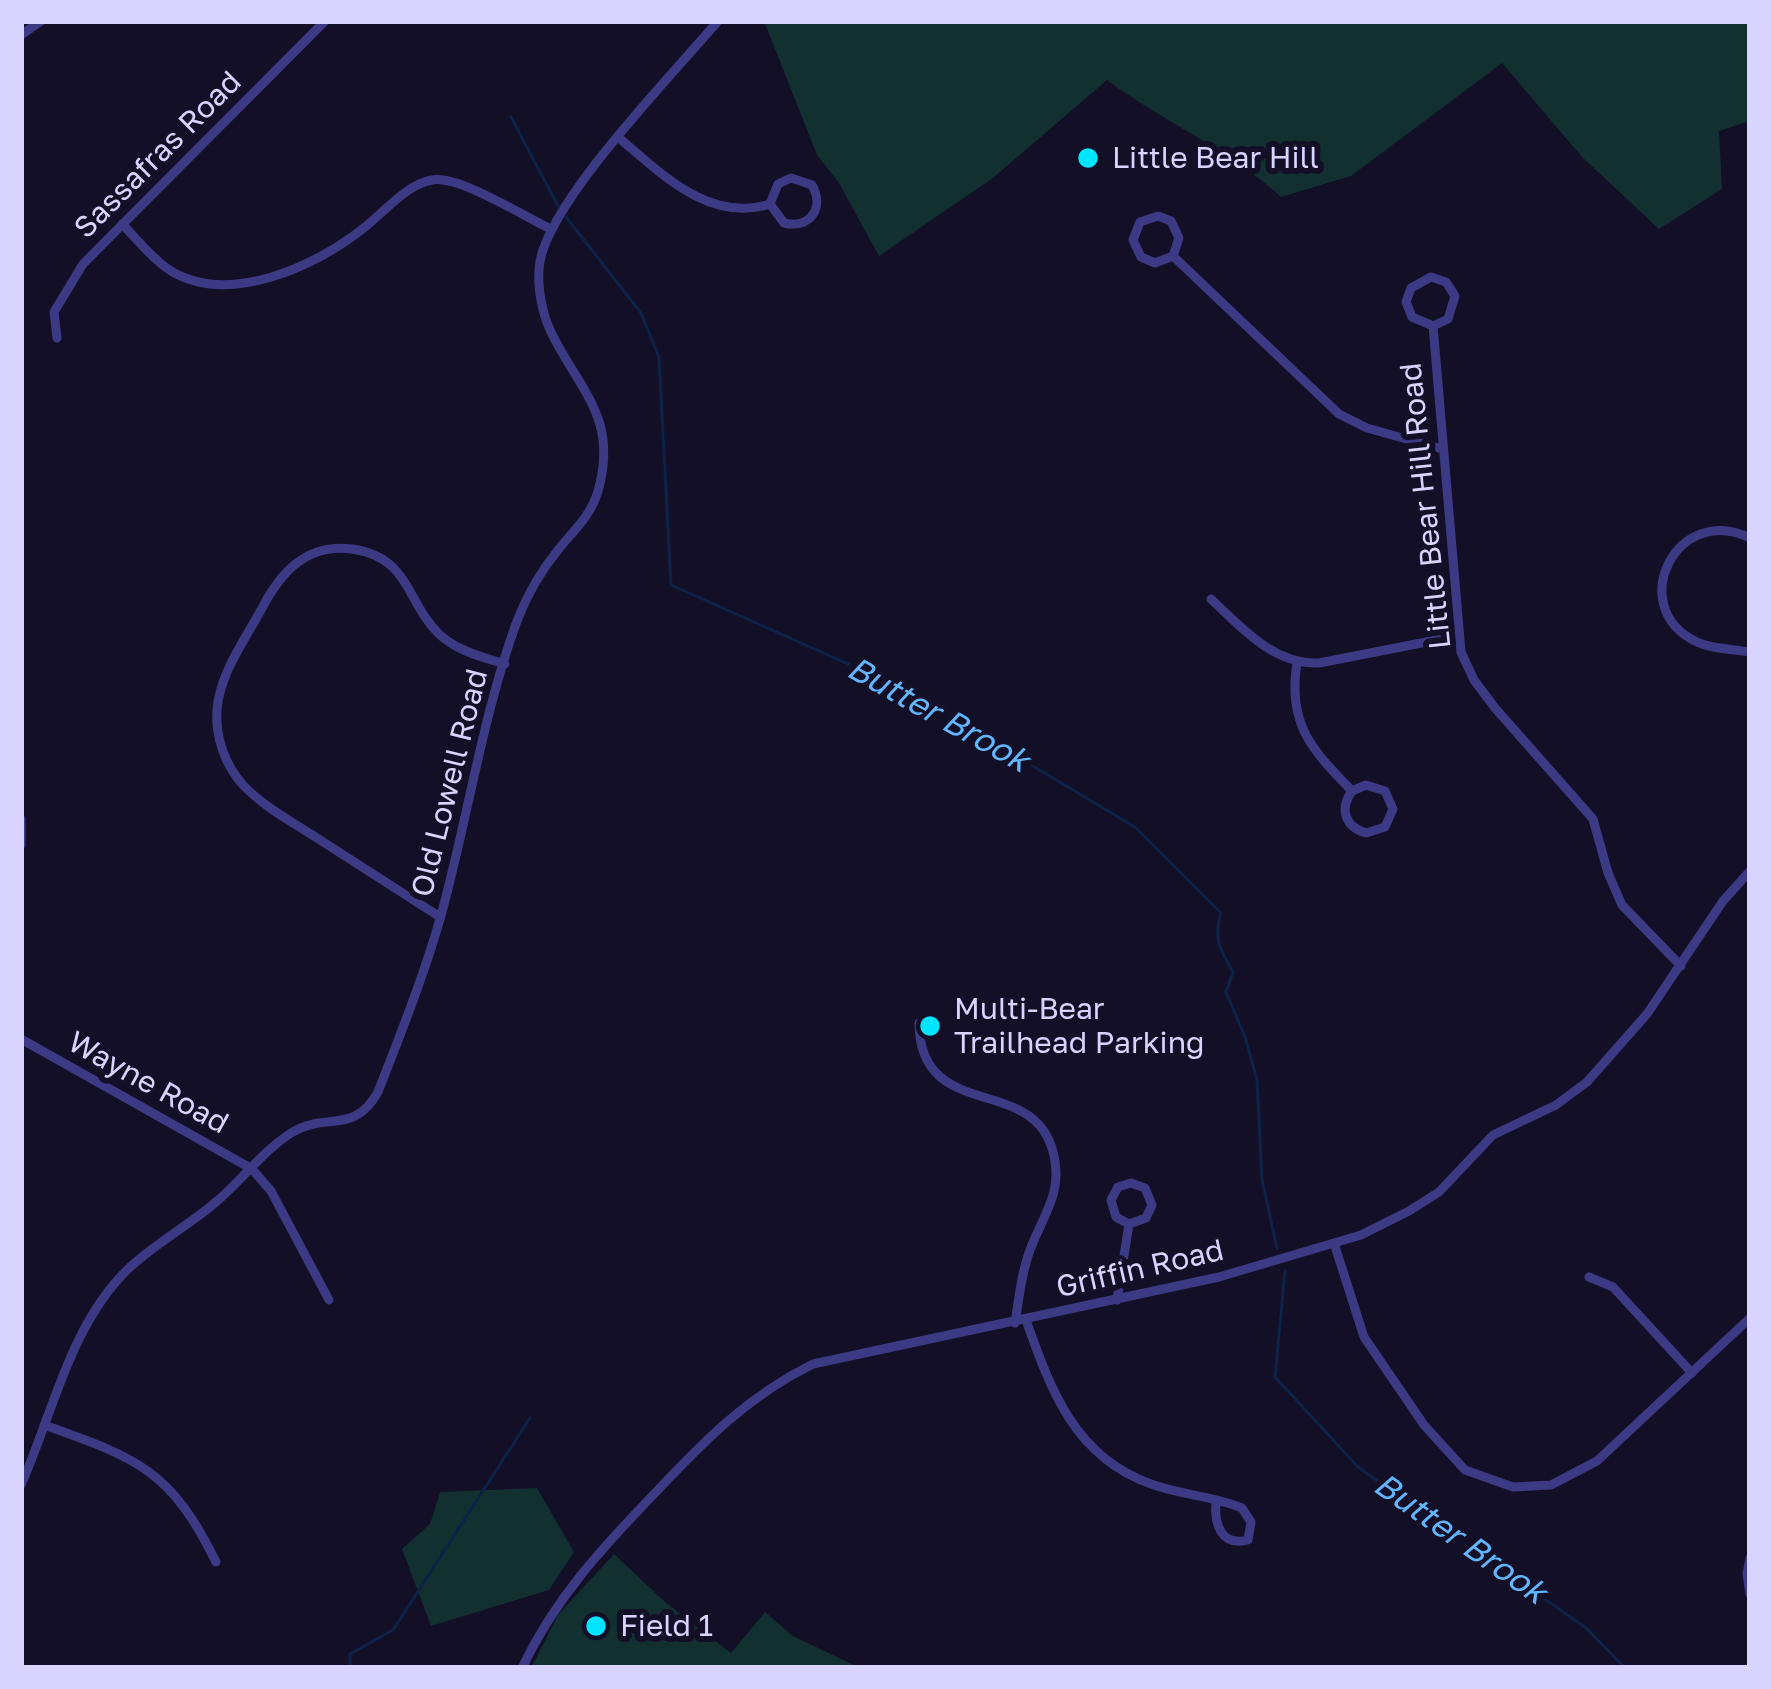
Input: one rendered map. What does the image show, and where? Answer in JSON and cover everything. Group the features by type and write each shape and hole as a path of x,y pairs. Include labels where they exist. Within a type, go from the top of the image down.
{"street":[{"path":"21,35 41,21"},
{"name":"Sassafras Road","path":"57,338 54,313 68,285 122,224 325,21"},
{"name":"Old Lowell Road","path":"21,1484 74,1353 112,1286 146,1254 212,1206 290,1133 307,1125 351,1120 370,1106 440,917 505,664 527,597 590,511 602,471 598,416 590,394 555,341 539,291 540,263 551,229 583,181 718,21"},
{"path":"620,138 677,186 704,200 743,209 770,204"},
{"path":"791,178 812,185 818,200 814,215 792,225 777,218 770,204 773,190 791,178"},
{"path":"122,224 167,268 201,282 221,283 268,276 314,260 345,243 412,188 432,180 458,184 551,229"},
{"path":"1158,216 1171,221 1179,238 1173,256 1155,262 1138,254 1133,235 1140,222 1158,216"},
{"path":"1173,256 1327,406 1358,424 1442,449"},
{"name":"Little Bear Hill Road","path":"1430,277 1451,288 1455,304 1448,319 1432,326 1412,317 1406,302 1411,288 1430,277"},
{"name":"Little Bear Hill Road","path":"1432,326 1457,635 1467,666 1484,693 1594,819 1622,905 1681,966"},
{"path":"1750,538 1718,530 1687,541 1666,566 1662,590 1667,614 1689,638 1750,652"},
{"path":"440,917 275,811 242,783 218,734 220,694 274,584 292,565 327,549 353,549 389,564 407,582 424,616 443,638 505,664"},
{"path":"1211,598 1269,649 1297,663 1319,663 1457,635"},
{"path":"1297,663 1293,694 1301,729 1352,791"},
{"path":"1371,785 1388,795 1393,809 1384,827 1366,833 1349,824 1344,809 1352,791 1371,785"},
{"path":"21,819 21,845"},
{"name":"Griffin Road","path":"522,1668 553,1609 596,1554 719,1426 755,1396 813,1364 1219,1277 1371,1231 1426,1202 1492,1135 1574,1094 1628,1038 1723,901 1750,871"},
{"path":"919,1023 926,1060 944,1083 1016,1106 1038,1124 1050,1147 1056,1172 1053,1195 1025,1263 1020,1322 1062,1411 1090,1446 1114,1466 1140,1479 1237,1506 1246,1512 1252,1528 1248,1540 1233,1541 1219,1531 1216,1502"},
{"name":"Wayne Road","path":"21,1039 252,1169"},
{"path":"252,1169 271,1191 329,1300"},
{"path":"1136,1184 1148,1191 1152,1205 1146,1218 1129,1224 1113,1214 1111,1200 1118,1187 1136,1184"},
{"path":"1117,1300 1129,1224"},
{"path":"1334,1243 1359,1324 1375,1354 1440,1446 1465,1470 1494,1484 1532,1488 1581,1472 1619,1443 1750,1318"},
{"path":"1588,1277 1623,1296 1693,1372"},
{"path":"44,1425 128,1457 155,1474 179,1499 216,1562"},
{"path":"1750,1558 1750,1594"}],"green space":[{"path":"764,21 1750,21 1750,121 1719,131 1722,189 1659,229 1582,157 1502,63 1351,176 1281,197 1240,164 1107,80 993,178 879,256 839,183 817,155"},
{"path":"537,1488 574,1552 549,1590 431,1626 402,1549 430,1524 440,1492"},
{"path":"614,1554 665,1602 731,1653 765,1612 793,1636 860,1668 531,1668 558,1615"}],"waterway":[{"name":"Butter Brook","path":"511,117 558,206"},
{"name":"Butter Brook","path":"566,217 641,313 659,357 671,585 902,688 1135,827 1221,913 1219,944 1233,972 1226,992 1257,1080 1262,1180 1277,1248"},
{"name":"Butter Brook","path":"1285,1271 1275,1377 1358,1467 1586,1628 1625,1668"},
{"path":"350,1668 350,1654 393,1630 530,1418"}],"place":[{"name":"Little Bear Hill","path":"1088,158"},
{"name":"Multi-Bear Trailhead Parking","path":"930,1026"},
{"name":"Field 1","path":"596,1626"}]}
